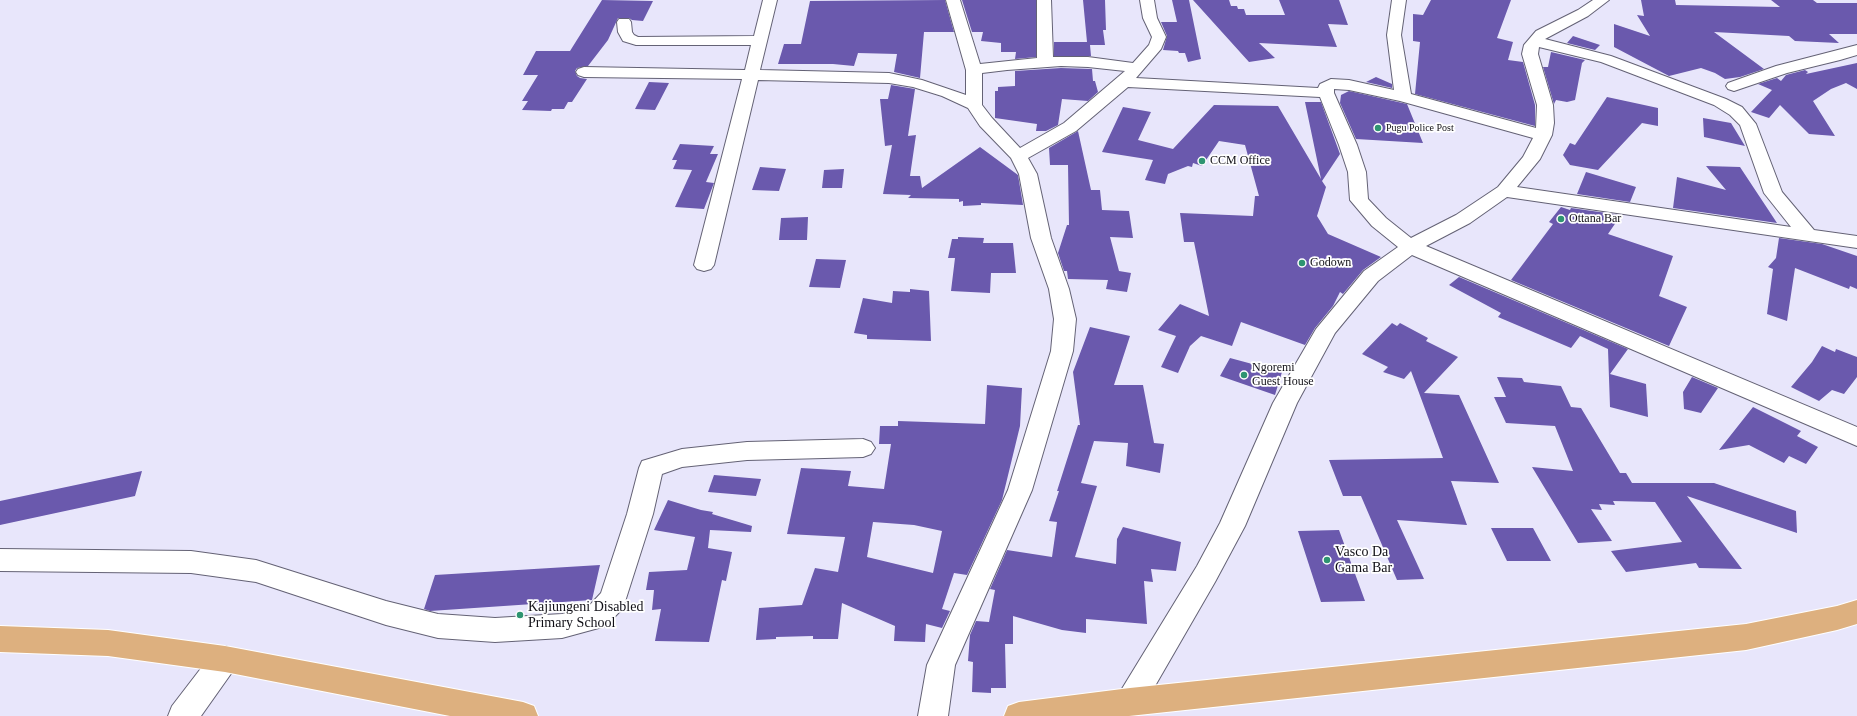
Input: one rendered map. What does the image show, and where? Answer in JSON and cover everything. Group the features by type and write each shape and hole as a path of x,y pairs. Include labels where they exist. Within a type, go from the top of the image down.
{"main road":[{"path":"1019,716 1130,702 1746,637 1837,618 1857,612"},
{"path":"0,639 108,643 225,660 523,716"}],"street":[{"path":"704,265 770,0"},
{"path":"953,0 974,70 974,105"},
{"path":"1044,0 1044,62"},
{"path":"1018,156 1070,127 1124,82 1156,46 1159,37 1150,18 1147,0"},
{"path":"1399,0 1394,34 1403,97"},
{"path":"1130,702 1206,574 1232,526 1285,403 1328,329 1371,276 1410,247 1463,218 1504,190 1531,159 1546,123 1545,105 1530,54 1532,45 1541,34 1583,13 1602,0"},
{"path":"624,22 625,32 628,38 636,41 664,42 761,40"},
{"path":"1535,41 1606,60 1720,102 1736,111 1748,124 1773,193 1808,235"},
{"path":"1734,86 1782,69 1835,57 1857,50"},
{"path":"974,70 1044,62 1088,62 1135,68"},
{"path":"584,72 752,73 889,78 916,83 948,93 974,105 986,122 1018,156 1028,174 1041,238 1059,289 1065,319 1062,351 1020,490 942,665 933,716"},
{"path":"1124,82 1326,93"},
{"path":"1542,135 1403,97 1339,84 1331,84 1326,87 1326,93 1357,172 1359,200 1379,222 1410,247 1857,437"},
{"path":"1504,190 1857,242"},
{"path":"0,560 36,562 191,562 256,571 386,613 438,626 495,630 562,626 596,617 613,600 640,514 651,468 682,458 747,451 863,448"},
{"path":"183,716 225,660"}],"building":[{"path":"602,0 653,1 643,21 632,20 629,18 618,18 608,40 588,66 577,68 575,71 577,76 580,78 587,79 572,102 568,102 564,109 552,109 551,111 522,110 528,101 522,101 538,75 523,75 536,51 570,51"},
{"path":"945,0 954,32 924,32 920,78 894,72 897,54 858,53 854,66 833,64 778,64 784,44 801,44 810,1"},
{"path":"962,0 1036,0 1036,57 1015,59 1016,52 1001,52 1001,43 981,41 983,32 972,32"},
{"path":"1083,0 1105,0 1106,30 1103,30 1105,45 1090,45 1091,56 1054,56 1054,42 1087,42"},
{"path":"1172,0 1189,0 1201,59 1188,62 1185,53 1163,50 1167,36 1161,22 1177,22"},
{"path":"1193,0 1229,0 1231,6 1237,6 1238,9 1244,9 1246,15 1285,15 1279,0 1339,0 1348,25 1328,24 1337,47 1259,43 1275,58 1249,62"},
{"path":"1431,0 1511,0 1497,38 1513,42 1508,60 1523,62 1535,105 1535,126 1415,94 1420,42 1413,41 1413,14 1423,15"},
{"path":"1641,0 1675,0 1676,5 1780,7 1771,0 1813,0 1817,3 1857,3 1857,34 1829,34 1839,43 1795,41 1789,36 1714,32 1764,69 1740,77 1725,79 1715,73 1701,68 1669,76 1614,47 1614,24 1650,36 1637,15 1644,16"},
{"path":"1573,36 1600,45 1595,50 1567,43"},
{"path":"1551,52 1585,60 1582,63 1575,100 1567,102 1556,100 1554,104 1543,67 1548,67"},
{"path":"1857,63 1857,89 1846,83 1831,89 1813,101 1835,136 1809,134 1780,105 1769,118 1751,112 1772,90 1758,84 1777,78 1781,81 1786,75 1805,70 1808,72 1806,74"},
{"path":"1061,68 1092,69 1093,81 1095,81 1098,92 1088,101 1062,99 1058,125 1046,131 1036,131 1037,124 995,118 995,91 998,91 998,87 1015,86 1015,71"},
{"path":"1376,77 1392,84 1392,88 1366,82"},
{"path":"649,82 669,83 655,110 635,109"},
{"path":"891,85 915,89 908,136 916,135 910,176 920,176 922,188 980,147 1018,175 1023,205 981,203 981,205 963,206 963,201 959,202 959,199 908,198 911,195 883,194 892,145 885,146 880,99 888,99"},
{"path":"1349,91 1407,104 1423,143 1356,139 1340,103 1341,95"},
{"path":"1607,97 1658,108 1658,126 1642,123 1598,170 1570,165 1563,155 1570,143 1575,145"},
{"path":"1305,102 1321,102 1340,154 1322,181 1326,187 1317,216 1328,234 1381,257 1363,270 1343,294 1340,292 1333,306 1315,328 1305,345 1241,322 1232,346 1201,336 1190,346 1178,373 1161,367 1176,336 1158,330 1180,304 1209,316 1194,242 1184,242 1180,213 1253,216 1255,196 1259,196 1245,145 1219,141 1202,166 1193,163 1192,167 1188,166 1168,174 1165,184 1145,180 1153,160 1102,152 1123,107 1151,112 1138,140 1173,149 1214,105 1278,106 1321,179"},
{"path":"1703,118 1731,123 1745,146 1704,137"},
{"path":"1078,131 1091,190 1100,190 1102,210 1129,211 1133,238 1110,237 1119,271 1131,273 1127,292 1106,289 1108,280 1068,279 1067,271 1064,271 1058,253 1067,225 1069,225 1068,165 1050,165 1049,148"},
{"path":"680,144 714,146 710,154 718,154 706,182 714,183 704,209 675,207 692,170 673,169 677,160 672,160"},
{"path":"1706,166 1740,167 1777,223 1673,208 1677,177 1726,190"},
{"path":"760,167 786,169 779,191 752,190"},
{"path":"844,169 842,188 822,188 824,170"},
{"path":"1586,172 1636,187 1630,202 1577,194"},
{"path":"1561,207 1570,210 1571,208 1621,215 1608,234 1673,256 1659,296 1687,307 1669,346 1511,280 1553,224 1549,222"},
{"path":"808,217 807,240 779,240 781,218"},
{"path":"958,237 984,238 983,243 1013,243 1016,273 991,273 990,293 951,291 955,258 948,258 952,239 958,239"},
{"path":"1779,238 1822,244 1857,256 1857,289 1850,286 1849,289 1795,268 1787,321 1767,314 1773,269 1768,267 1776,258"},
{"path":"816,259 846,260 840,288 809,287"},
{"path":"1459,277 1628,349 1610,374 1646,384 1648,417 1610,407 1608,349 1580,336 1571,348 1498,317 1501,313 1449,285"},
{"path":"910,289 929,291 931,341 867,339 867,335 854,333 863,298 892,303 893,291 910,292"},
{"path":"1392,323 1397,326 1400,323 1428,338 1426,341 1458,357 1424,393 1459,395 1499,483 1451,481 1467,525 1397,520 1424,579 1397,580 1361,496 1343,496 1329,460 1443,458 1411,371 1404,379 1383,372 1388,367 1362,354"},
{"path":"1090,327 1130,336 1114,385 1143,385 1154,443 1164,444 1160,473 1126,466 1128,443 1094,441 1081,483 1097,486 1075,557 1116,564 1117,539 1123,527 1181,542 1176,571 1151,569 1153,582 1144,581 1147,624 1086,619 1086,633 1062,630 1013,616 1013,644 1005,644 1006,688 991,688 991,693 972,692 973,662 968,661 970,635 976,621 989,622 995,590 990,589 1007,550 1052,557 1057,522 1049,521 1078,425 1080,425 1073,372"},
{"path":"1822,346 1835,352 1836,349 1857,357 1857,377 1844,394 1832,390 1819,401 1791,387 1812,362"},
{"path":"1230,358 1282,372 1275,395 1220,376"},
{"path":"1497,377 1522,378 1524,382 1561,386 1571,407 1581,408 1620,473 1626,473 1632,483 1714,483 1796,511 1797,533 1687,496 1742,569 1699,568 1696,563 1626,572 1611,551 1682,542 1655,502 1613,501 1615,505 1599,504 1602,510 1591,509 1612,541 1578,543 1532,467 1573,471 1555,426 1506,423 1494,397 1506,397"},
{"path":"1692,377 1718,388 1701,413 1684,409 1683,392"},
{"path":"987,385 1022,388 1020,426 1002,500 967,575 954,573 942,609 950,611 942,628 926,624 925,642 894,641 895,626 842,603 838,639 813,639 813,636 776,637 776,639 756,640 759,608 802,605 815,568 838,572 845,537 787,534 801,468 851,471 848,486 884,489 891,444 879,444 880,426 898,426 898,421 985,424","holes":["873,522 914,525 942,531 933,573 867,557"]},
{"path":"1753,407 1801,431 1797,436 1818,447 1806,464 1789,456 1784,463 1749,445 1719,450"},
{"path":"142,471 135,496 0,525 0,501"},
{"path":"714,475 761,479 756,496 708,492"},
{"path":"668,500 713,512 712,514 752,526 751,532 710,530 708,548 732,552 726,581 722,580 709,642 655,641 661,609 652,610 654,590 646,590 649,572 687,570 695,537 654,530"},
{"path":"1491,528 1533,528 1551,561 1507,561"},
{"path":"1339,530 1365,601 1321,602 1298,531"},
{"path":"600,565 592,600 430,611 424,609 435,575"}],"place":[{"name":"Pugu Police Post","path":"1378,128"},
{"name":"CCM Office","path":"1202,161"},
{"name":"Ottana Bar","path":"1561,219"},
{"name":"Godown","path":"1302,263"},
{"name":"Ngoremi Guest House","path":"1244,375"},
{"name":"Vasco Da Gama Bar","path":"1327,560"},
{"name":"Kajiungeni Disabled Primary School","path":"520,615"}]}
